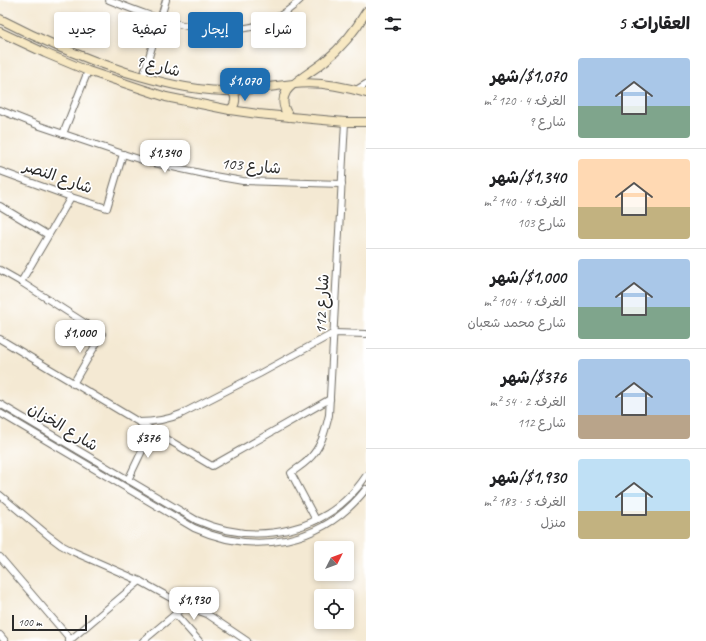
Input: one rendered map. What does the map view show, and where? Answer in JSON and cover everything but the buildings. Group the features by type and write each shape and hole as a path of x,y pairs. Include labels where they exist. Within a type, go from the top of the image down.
{"main road":[{"path":"290,117 285,109 284,99 288,90 295,83 325,62 338,49 351,35 366,12"},
{"name":"شارع 9","path":"0,19 57,46 92,60 144,77 184,87 232,91 253,90 295,83 327,84 366,93"},
{"name":"شارع 9","path":"0,32 45,53 88,70 166,97 258,114 345,122 366,122"},
{"path":"230,110 235,102 232,91"}],"street":[{"path":"109,0 142,12"},
{"path":"163,12 166,0"},
{"path":"180,24 212,30 242,29 265,23 281,15 300,0"},
{"path":"144,77 153,48"},
{"path":"63,134 88,70"},
{"path":"356,90 366,84"},
{"name":"شارع 103","path":"1,113 145,161 214,176 243,181 342,184"},
{"name":"شارع 112","path":"316,520 290,473 308,460 318,448 324,435 329,415 345,122"},
{"name":"شارع النصر","path":"0,170 71,197 107,208 123,154"},
{"path":"21,282 71,197"},
{"path":"0,206 48,235"},
{"path":"0,270 102,334 73,384"},
{"path":"139,422 159,421 181,414 334,333 366,334"},
{"path":"0,339 212,466 330,400"},
{"name":"شارع الخزان","path":"0,404 196,520 225,530 245,533 270,533 293,529 316,520 333,510 346,500 366,476"},
{"name":"شارع الخزان","path":"0,413 194,528 222,538 241,542 276,542 291,539 310,532 327,524 343,513 366,489"},
{"path":"128,480 152,430"},
{"path":"59,448 62,441"},
{"path":"0,495 61,545 140,582 184,606 208,614 248,641"},
{"path":"0,557 70,641 140,582"},
{"path":"143,641 184,606"},
{"path":"175,614 199,641"},
{"path":"0,635 5,641"}]}
